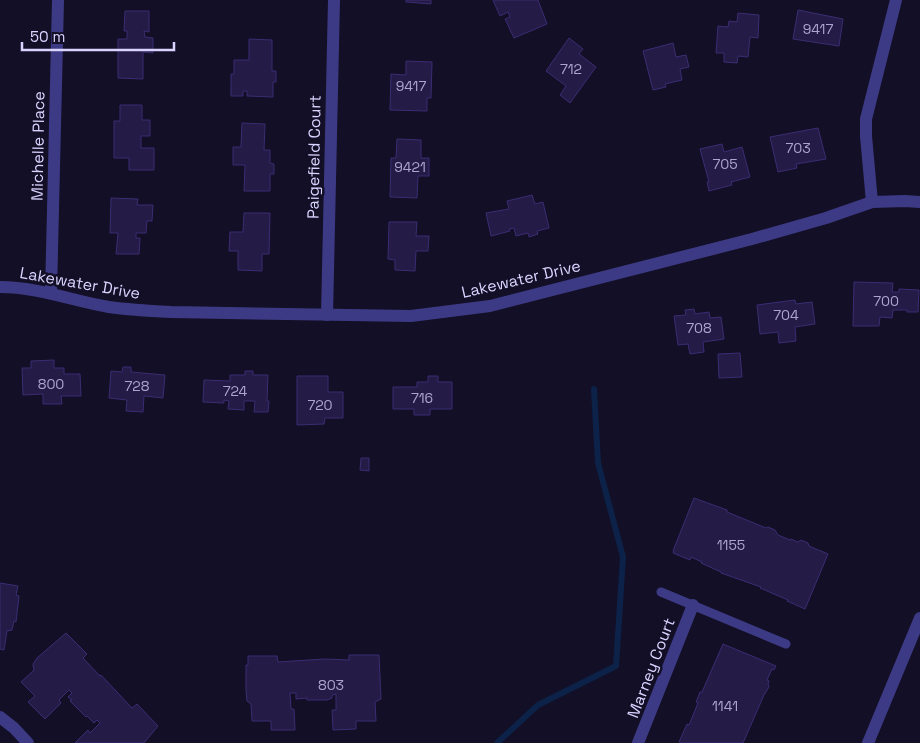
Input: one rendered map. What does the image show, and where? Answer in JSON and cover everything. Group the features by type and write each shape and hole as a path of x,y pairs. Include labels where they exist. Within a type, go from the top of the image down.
{"street":[{"name":"Michelle Place","path":"51,293 58,0"},
{"name":"Paigefield Court","path":"328,315 334,0"},
{"path":"872,202 866,145 866,119 896,0"},
{"name":"Lakewater Drive","path":"0,287 27,288 108,307 131,310 411,316 490,306 752,239 826,218 872,202 904,200 920,202"},
{"name":"Marney Court","path":"638,743 693,605"},
{"path":"868,743 920,618"},
{"path":"0,717 28,743"}],"lane":[{"path":"660,592 786,644"}],"building":[{"path":"406,0 431,0 431,4 406,2"},
{"path":"493,0 538,0 547,24 514,38 505,19 510,17 508,12 500,16"},
{"path":"798,10 843,19 839,46 793,39"},
{"path":"125,11 149,11 149,32 144,31 145,37 153,38 153,53 143,52 143,79 118,78 118,39 127,39 127,31 124,31"},
{"path":"738,13 759,15 758,38 750,37 748,57 738,56 737,63 724,62 724,53 716,53 718,26 728,27 729,21 737,22"},
{"path":"569,38 583,49 579,54 596,67 570,103 560,95 566,86 546,71"},
{"path":"249,39 272,40 272,71 276,71 276,82 273,82 273,97 247,96 247,91 243,91 243,96 231,96 231,74 234,74 234,60 249,60"},
{"path":"673,43 676,57 686,55 689,67 680,69 682,80 665,84 666,87 653,90 643,51"},
{"path":"406,61 432,62 431,98 427,98 427,111 390,110 391,74 406,75"},
{"path":"120,105 142,105 142,120 150,120 150,136 141,136 141,148 154,148 154,170 129,170 129,158 114,158 114,121 120,121"},
{"path":"242,123 265,124 264,150 270,150 270,163 274,164 274,174 270,174 270,191 244,191 245,165 233,165 233,147 241,147"},
{"path":"818,128 826,159 796,164 797,168 778,172 770,137"},
{"path":"397,139 421,140 421,158 429,158 429,176 418,176 417,198 390,197 391,158 396,158"},
{"path":"722,144 724,152 742,147 750,177 731,182 732,185 709,191 707,182 709,182 700,149"},
{"path":"532,195 535,204 543,202 549,228 537,231 538,234 529,237 528,233 516,236 514,228 509,229 510,231 491,236 486,213 509,209 507,201"},
{"path":"111,198 138,199 137,205 153,205 152,221 147,221 146,233 136,233 136,238 140,238 139,254 116,254 118,233 110,233"},
{"path":"244,213 270,213 269,254 262,254 262,271 238,270 238,251 229,251 230,232 243,232"},
{"path":"389,222 417,222 416,236 429,236 428,251 416,251 415,271 395,270 395,260 388,259"},
{"path":"854,282 893,283 892,292 899,292 899,289 919,290 918,312 893,310 892,318 880,317 879,326 853,326"},
{"path":"795,300 796,304 812,302 815,324 795,327 796,341 779,343 778,332 760,334 757,305"},
{"path":"694,309 695,314 709,312 710,318 721,317 724,339 703,342 704,352 690,354 688,344 678,345 674,316 686,315 685,310"},
{"path":"740,353 742,377 719,378 718,354"},
{"path":"54,360 54,368 64,368 64,374 80,374 81,396 61,396 62,404 43,404 43,394 23,395 22,368 31,368 31,361"},
{"path":"123,367 131,367 131,372 165,375 163,398 144,396 143,412 126,411 127,400 109,398 111,371 122,372"},
{"path":"245,371 253,371 253,375 268,375 268,412 254,412 255,401 244,401 244,410 228,409 229,401 224,400 224,403 203,402 204,380 230,381 230,375 245,375"},
{"path":"297,376 328,376 328,392 343,392 343,418 325,418 324,424 297,425"},
{"path":"428,376 438,376 438,382 452,382 452,409 430,409 430,415 414,415 414,409 393,409 393,387 417,387 417,382 428,382"},
{"path":"361,458 369,458 369,471 360,470"},
{"path":"694,498 775,530 778,535 790,540 798,542 801,540 808,543 809,546 828,554 805,609 761,587 721,573 691,557 690,560 673,553"},
{"path":"0,583 18,586 16,595 19,596 16,622 14,621 12,630 7,631 4,650 0,649"},
{"path":"66,633 87,654 83,658 100,676 132,708 137,704 158,726 144,743 75,743 88,730 90,733 100,723 97,720 94,723 70,701 72,700 68,697 72,693 69,690 59,700 61,703 45,719 28,702 35,696 21,682 34,670 33,664 37,658"},
{"path":"723,644 776,666 774,670 772,669 767,680 769,681 769,687 743,743 681,743 679,742 687,724 689,725 698,703 696,702 700,692 702,692"},
{"path":"349,655 379,655 381,699 375,702 376,721 356,721 356,729 333,730 332,710 336,710 336,694 327,700 307,700 307,698 296,699 296,693 290,693 291,709 294,709 295,730 271,730 271,721 252,721 251,704 247,701 246,691 248,656 277,656 278,662 324,659 349,660"}],"waterway":[{"path":"497,743 538,705 616,666 623,557 598,463 594,389"}]}
